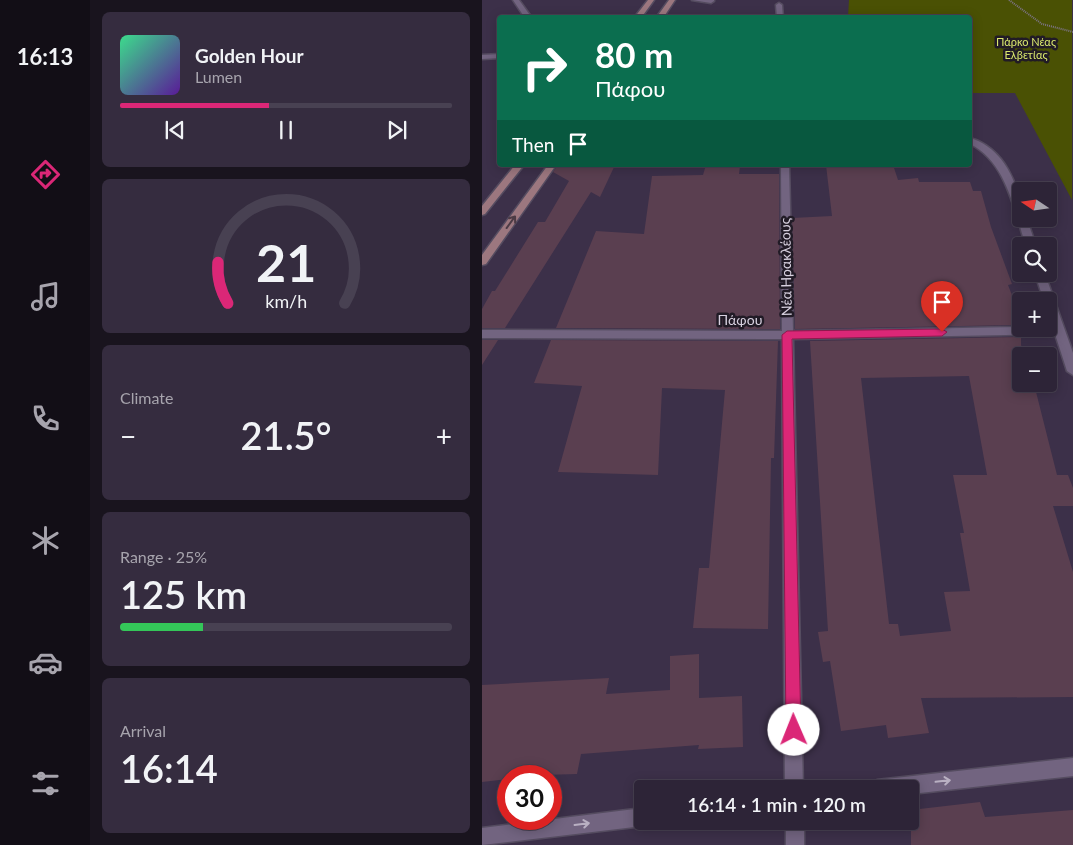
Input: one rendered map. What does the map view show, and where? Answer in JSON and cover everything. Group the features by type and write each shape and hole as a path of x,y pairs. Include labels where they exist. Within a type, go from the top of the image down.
{"main road":[{"path":"640,15 651,0"},
{"path":"661,15 672,0"},
{"path":"482,212 518,167"},
{"path":"482,262 551,167"}],"street":[{"path":"516,0 527,15"},
{"path":"695,0 711,1"},
{"path":"779,5 780,15"},
{"path":"482,56 497,56"},
{"path":"972,142 987,150 997,160 1012,191"},
{"name":"Νέα Ηρακλέους","path":"785,167 794,780"},
{"path":"1043,282 1072,371"},
{"name":"Πάφου","path":"482,334 787,335 1059,330"},
{"path":"919,784 1072,767"},
{"path":"482,837 634,818"},
{"path":"795,830 795,845"}],"path":[{"path":"1009,0 1042,24 1072,32"}],"green space":[{"name":"Πάρκο Νέας Ελβετίας","path":"849,0 1072,0 1072,200 1015,93 972,93 972,15 848,15"}],"building":[{"path":"557,167 614,167 600,197 591,192 505,328 482,328 482,309 492,291 495,291 538,222 545,222 569,181 553,172"},
{"path":"705,167 740,167 739,174 779,174 780,329 556,328 596,231 644,234 652,176 703,175"},
{"path":"826,167 894,167 898,180 918,178 919,182 970,182 973,191 981,191 991,227 1012,284 1008,285 1012,295 1012,325 795,329 792,218 832,216"},
{"path":"1021,337 1022,347 1012,347 1012,392 1036,392 1057,475 1068,475 1073,488 1073,506 1053,506 1073,572 1073,697 921,698 929,733 888,738 886,725 841,731 830,661 823,662 818,632 828,631 810,341","holes":["969,376 987,475 953,475 964,533 960,533 970,591 944,592 951,631 900,636 898,624 889,624 861,378"]},
{"path":"482,340 498,340 482,365"},
{"path":"551,340 778,341 774,458 771,458 768,629 693,628 699,568 709,568 725,390 662,388 658,475 558,472 582,386 534,383"},
{"path":"699,654 699,698 742,696 743,747 698,749 699,745 581,754 577,774 562,774 562,765 497,765 497,780 482,782 482,685 609,678 606,694 670,690 670,656"},
{"path":"980,802 985,817 1073,810 1073,845 911,845 911,830 919,830 919,809"}],"route":[{"path":"794,730 787,335 942,332"}]}
